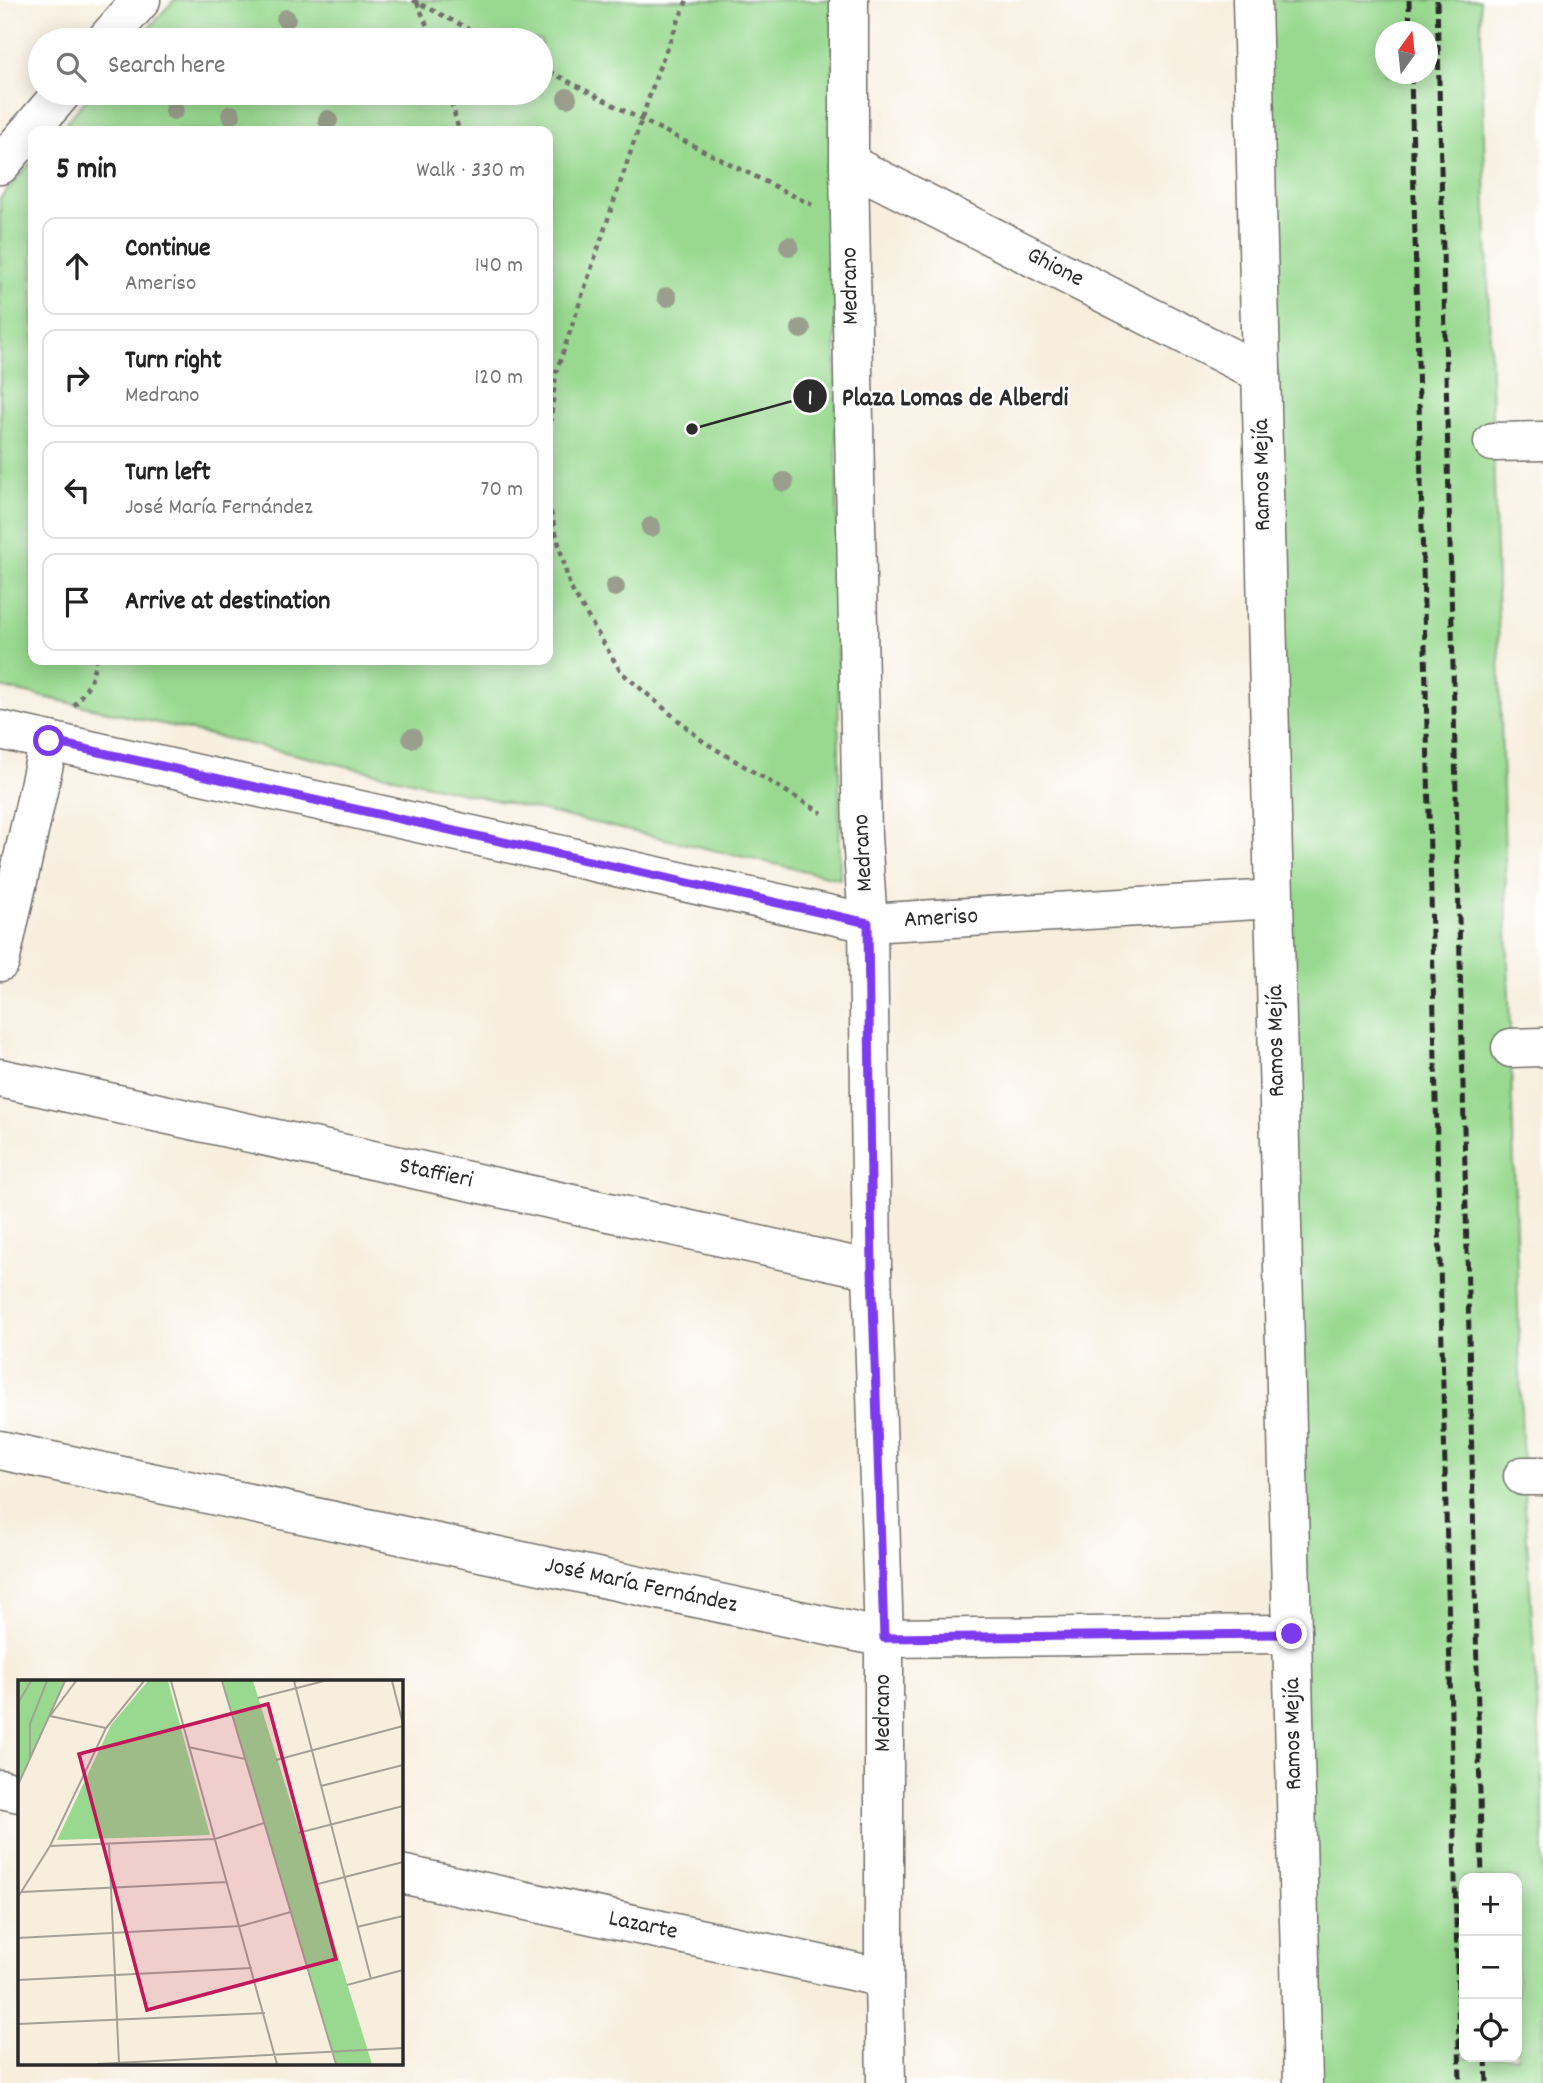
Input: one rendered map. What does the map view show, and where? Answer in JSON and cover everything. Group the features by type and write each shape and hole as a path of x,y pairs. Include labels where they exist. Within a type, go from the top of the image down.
{"street":[{"path":"116,28 141,0"},
{"name":"Medrano","path":"849,0 849,164 862,837 868,923 872,1270 884,1638 886,2083"},
{"name":"Ramos Mejía","path":"1252,0 1303,2083"},
{"path":"34,126 52,105"},
{"path":"0,165 28,132"},
{"name":"Ghione","path":"849,164 1261,373"},
{"path":"1493,442 1543,441"},
{"name":"Ameriso","path":"0,730 868,923 1274,899"},
{"path":"0,961 49,741"},
{"name":"Staffieri","path":"0,1078 872,1270"},
{"name":"José María Fernández","path":"0,1450 884,1638 1292,1634"},
{"path":"0,1789 18,1793"},
{"name":"Lazarte","path":"402,1874 884,1978"}],"path":[{"path":"553,399 556,373 660,65 687,0"},
{"path":"415,1 427,28"},
{"path":"415,1 467,28"},
{"path":"553,73 850,224"},
{"path":"452,105 458,126"},
{"path":"553,521 570,587 621,672 704,742 862,837"},
{"path":"49,741 90,683 95,665"}],"green space":[{"path":"174,0 833,0 840,879 0,687 0,198 28,166 28,665 553,665 553,126 63,126 82,105 553,105 553,28 149,28"},
{"path":"1252,0 1480,0 1523,1476 1543,1796 1543,2083 1303,2083"}],"railway":[{"path":"1409,0 1410,21"},
{"path":"1437,0 1482,1873"},
{"path":"1411,84 1460,2083"},
{"path":"1486,2062 1487,2083"}],"place":[{"name":"Plaza Lomas de Alberdi","path":"692,429"}],"route":[{"path":"49,741 868,923 872,1270 884,1638 1292,1634"}]}
